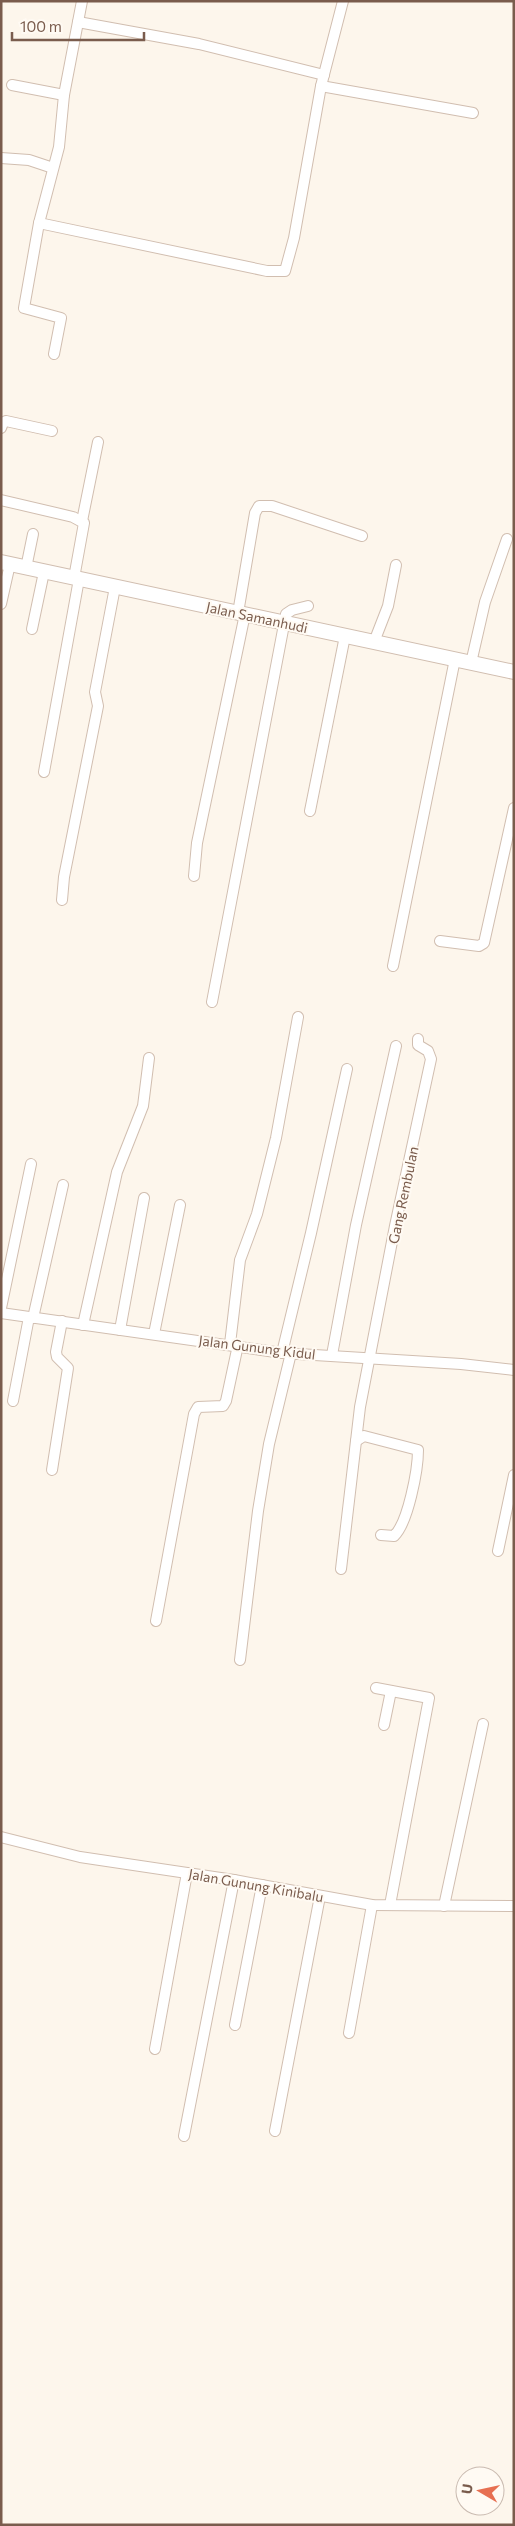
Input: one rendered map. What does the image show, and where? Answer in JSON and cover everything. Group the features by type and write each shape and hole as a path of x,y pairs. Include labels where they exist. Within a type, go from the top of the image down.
{"street":[{"path":"54,354 61,318 24,308 39,223 59,146 64,95 82,1"},
{"path":"39,223 268,271 285,271 294,238 321,86 343,1"},
{"path":"78,22 199,44 324,75"},
{"path":"12,85 64,95"},
{"path":"321,86 473,113"},
{"path":"1,158 30,160 53,168"},
{"path":"1,428 6,421 52,431"},
{"path":"44,772 77,579 84,525 82,521 98,442"},
{"path":"1,500 82,521"},
{"path":"194,876 198,843 241,614 255,513 259,506 272,506 362,536"},
{"path":"26,568 33,534"},
{"path":"471,663 485,602 507,539"},
{"path":"1,604 6,563"},
{"name":"Jalan Samanhudi","path":"6,563 514,672"},
{"path":"374,642 388,606 396,565"},
{"path":"32,629 44,572"},
{"path":"62,900 64,877 98,706 97,682 115,587"},
{"path":"212,1002 285,623 288,611 308,606"},
{"path":"310,812 345,636"},
{"path":"393,966 455,659"},
{"path":"440,941 479,946 484,943 514,808"},
{"path":"156,1621 194,1414 198,1407 223,1406 226,1401 234,1344 240,1260 257,1214 276,1138 298,1017"},
{"name":"Gang Rembulan","path":"341,1569 360,1407 431,1059 428,1051 418,1045 418,1039"},
{"path":"332,1355 356,1225 396,1046"},
{"path":"83,1325 117,1172 143,1106 150,1058"},
{"path":"240,1660 258,1511 269,1444 286,1353 347,1069"},
{"path":"1,1308 31,1164"},
{"path":"13,1400 63,1185"},
{"path":"120,1330 144,1198"},
{"path":"154,1334 180,1205"},
{"name":"Jalan Gunung Kidul","path":"1,1313 234,1344 286,1353 371,1357 514,1370"},
{"path":"52,1470 68,1368 57,1357 56,1352 62,1321"},
{"path":"356,1441 364,1436 418,1450 408,1503 399,1531 394,1536 382,1535"},
{"path":"498,1551 514,1475"},
{"path":"376,1688 429,1698 390,1905"},
{"path":"384,1725 391,1691"},
{"path":"444,1906 483,1724"},
{"name":"Jalan Gunung Kinibalu","path":"1,1837 80,1857 234,1880 372,1905 514,1906"},
{"path":"155,2049 186,1873"},
{"path":"184,2136 234,1880"},
{"path":"235,2025 262,1886"},
{"path":"275,2131 320,1896"},
{"path":"349,2033 372,1905"}]}
